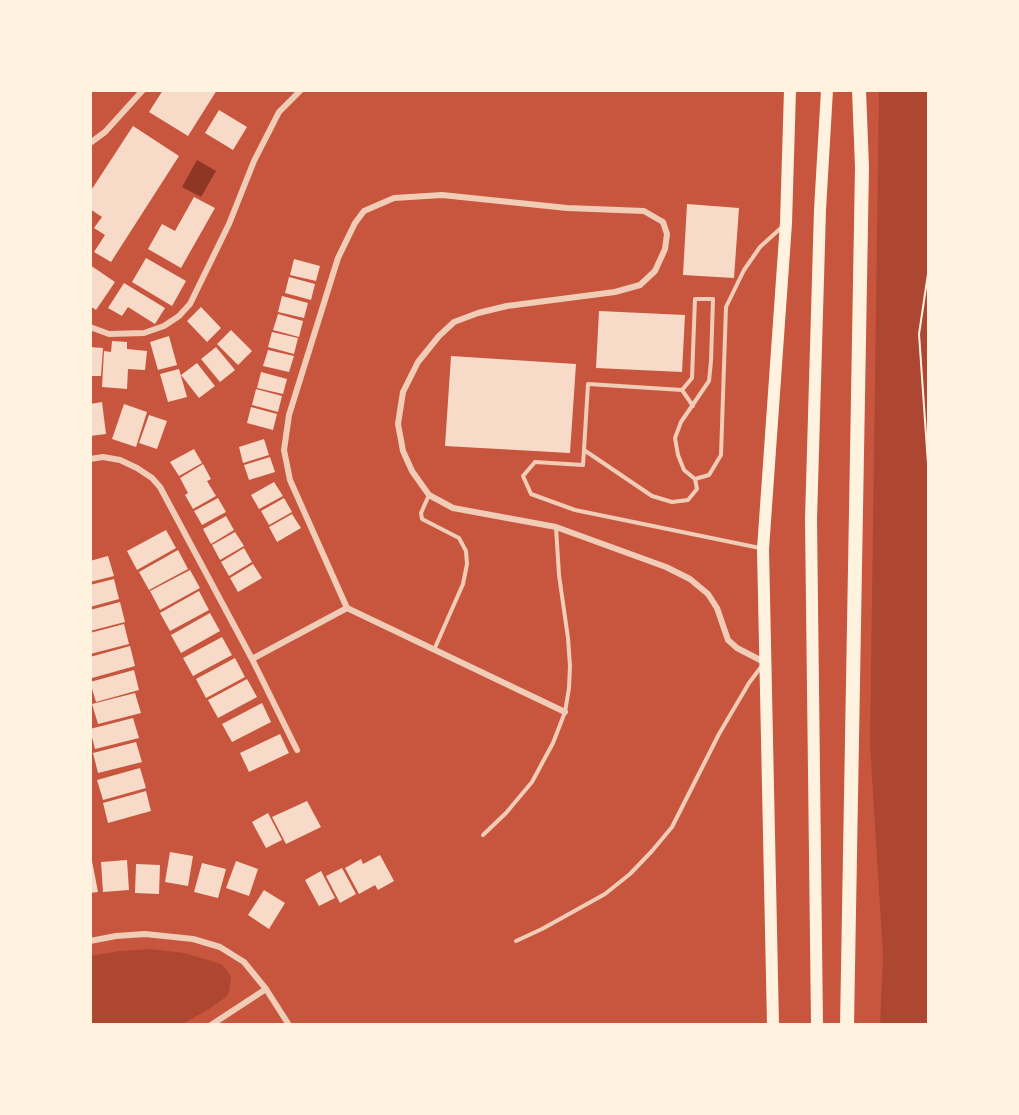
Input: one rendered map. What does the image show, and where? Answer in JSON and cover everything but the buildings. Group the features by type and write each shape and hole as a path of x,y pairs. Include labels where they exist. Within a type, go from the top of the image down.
{"highway":[{"path":"773,1025 763,549 786,223 790,90"},
{"path":"817,1025 811,519 820,210 827,90"},
{"path":"847,1025 862,167 860,90"}],"street":[{"path":"90,143 105,132 143,90"},
{"path":"90,327 109,334 144,333 164,326 179,316 190,304 229,225 254,161 279,112 302,90"},
{"path":"565,712 347,608 290,480 284,450 289,415 335,269 355,223 364,211 394,198 442,195 567,208 644,211 663,222 667,234 665,249 655,271 640,285 615,292 507,306 454,322 418,362 403,392 398,424 403,451 412,471 429,495 453,508 556,527 666,567 690,579 708,594 717,608 728,640 737,648 765,662"},
{"path":"90,459 103,457 120,460 152,478 160,487 252,659 297,750"},
{"path":"252,659 347,608"},
{"path":"90,941 145,934 193,939 220,947 244,962 266,989 289,1025"},
{"path":"211,1025 266,989"}],"lane":[{"path":"695,479 709,475 721,455 726,307 744,270 760,247 786,223"},
{"path":"584,450 652,496 672,502 688,500 697,489 695,479 684,470 675,438 681,422 708,381 711,362 713,299 695,299 692,378 682,390"},
{"path":"682,390 588,384 583,465 535,462 523,476 531,494 574,510 763,549"},
{"path":"682,390 693,406"},
{"path":"429,495 421,513 422,519 459,538 466,551 467,564 463,584 434,651"},
{"path":"483,835 506,813 532,782 553,743 565,712 570,666 559,575 556,527"},
{"path":"516,941 560,920 605,894 630,874 652,851 672,827 719,734 749,683 765,662"}],"path":[{"path":"929,228 928,274 919,334 929,478"}],"shaded area":[{"path":"879,90 929,90 929,1025 880,1025 883,955 870,745"},
{"path":"197,160 216,171 201,197 182,187"},
{"path":"150,949 184,953 221,964 231,977 229,992 226,997 209,1009 181,1025 90,1025 90,956"}]}
